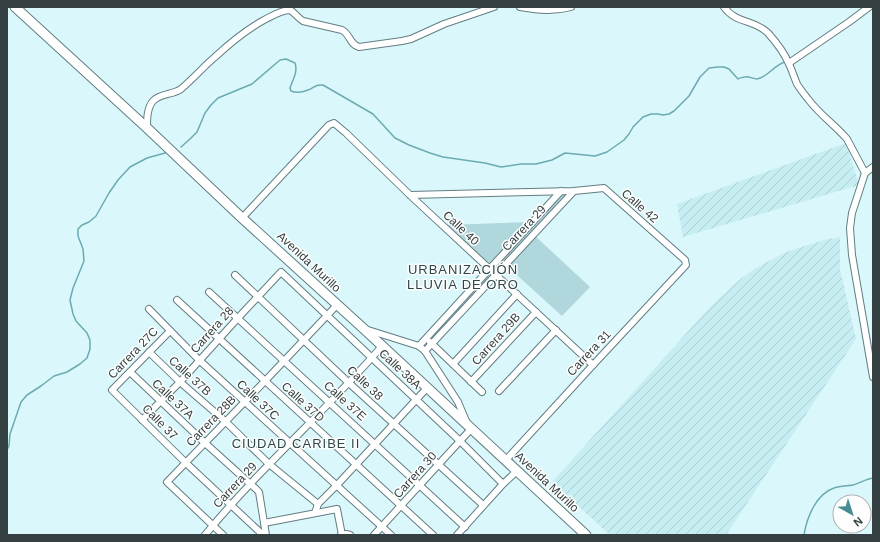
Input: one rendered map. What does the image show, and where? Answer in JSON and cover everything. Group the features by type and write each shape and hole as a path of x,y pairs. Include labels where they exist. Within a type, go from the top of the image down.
{"main road":[{"name":"Avenida Murillo","path":"15,7 586,535"}],"street":[{"path":"147,128 147,118 150,105 156,98 179,90 235,39 255,25 282,11 292,11 303,21 342,30 348,35 353,45 359,47 402,41 444,24 494,7"},
{"path":"520,7 552,11 571,7"},
{"path":"724,7 736,18 763,28 774,40 789,63 797,83 808,100 846,139 865,174"},
{"path":"789,63 869,7"},
{"name":"Calle 40","path":"242,218 329,125 334,123 592,365"},
{"path":"873,167 865,174 852,212 850,228 852,256 873,377"},
{"name":"Calle 42","path":"410,195 561,191 604,188 685,260"},
{"name":"Carrera 29","path":"425,351 574,190"},
{"name":"Carrera 29","path":"419,346 561,191"},
{"name":"Carrera 31","path":"506,461 592,365 686,265 685,260"},
{"name":"Carrera 28","path":"142,420 180,382 237,318 281,272"},
{"name":"Calle 38A","path":"281,272 460,441 503,484"},
{"name":"Calle 38","path":"235,275 349,383 483,505"},
{"name":"Calle 37E","path":"209,292 465,526"},
{"path":"453,364 517,294"},
{"name":"Calle 37D","path":"177,300 433,535"},
{"name":"Carrera 28B","path":"213,526 167,482 337,305"},
{"name":"Calle 37C","path":"150,309 199,360 391,535"},
{"name":"Carrera 29B","path":"471,382 536,312"},
{"path":"364,329 419,346 425,351 458,402 469,427"},
{"path":"499,391 556,330"},
{"name":"Carrera 27C","path":"112,390 170,331"},
{"path":"426,338 482,392"},
{"name":"Carrera 29","path":"205,535 269,464 330,403 382,346"},
{"name":"Calle 37B","path":"149,352 269,464 318,504"},
{"name":"Calle 37A","path":"130,372 205,444 251,484 258,492 266,535"},
{"path":"314,513 318,504 426,388"},
{"name":"Calle 37","path":"112,390 186,463 263,535"},
{"name":"Carrera 30","path":"374,535 460,441 469,427"},
{"path":"460,534 483,505 517,471"},
{"path":"264,523 337,509 342,535 350,535"},
{"path":"213,526 223,535"}],"shaded area":[{"path":"846,143 859,185 683,237 677,204"},
{"path":"562,194 567,194 496,272 493,269"},
{"path":"529,222 490,264 446,225"},
{"path":"535,236 590,287 562,316 508,267"},
{"path":"840,237 840,269 856,339 726,535 610,535 552,482 710,307 738,281 754,269 786,252 824,240"},
{"path":"490,273 493,275 434,340 431,337"}],"waterway":[{"path":"181,147 197,132 205,113 218,98 252,84 280,60 286,59 295,63 296,66 295,76 290,88 291,91 302,92 316,86 323,85 373,114 395,138 409,145 443,157 485,163 501,167 521,164 536,164 552,160 565,153 595,156 607,152 624,140 633,127 643,117 651,114 669,114 674,111 689,96 700,77 709,68 724,67 729,69 738,79 746,77 757,79 761,78 785,62"},
{"path":"7,450 9,446 10,434 21,402 27,395 54,376 67,372 80,364 87,358 90,349 90,340 87,333 76,321 70,300 73,288 84,261 83,249 78,236 78,229 96,216 118,180 130,167 147,158 165,153"},
{"path":"804,535 807,521 813,507 822,495 834,488 853,485 873,478"}],"district":[{"name":"URBANIZACIÓN LLUVIA DE ORO","path":"463,276"},
{"name":"CIUDAD CARIBE II","path":"296,443"}]}
